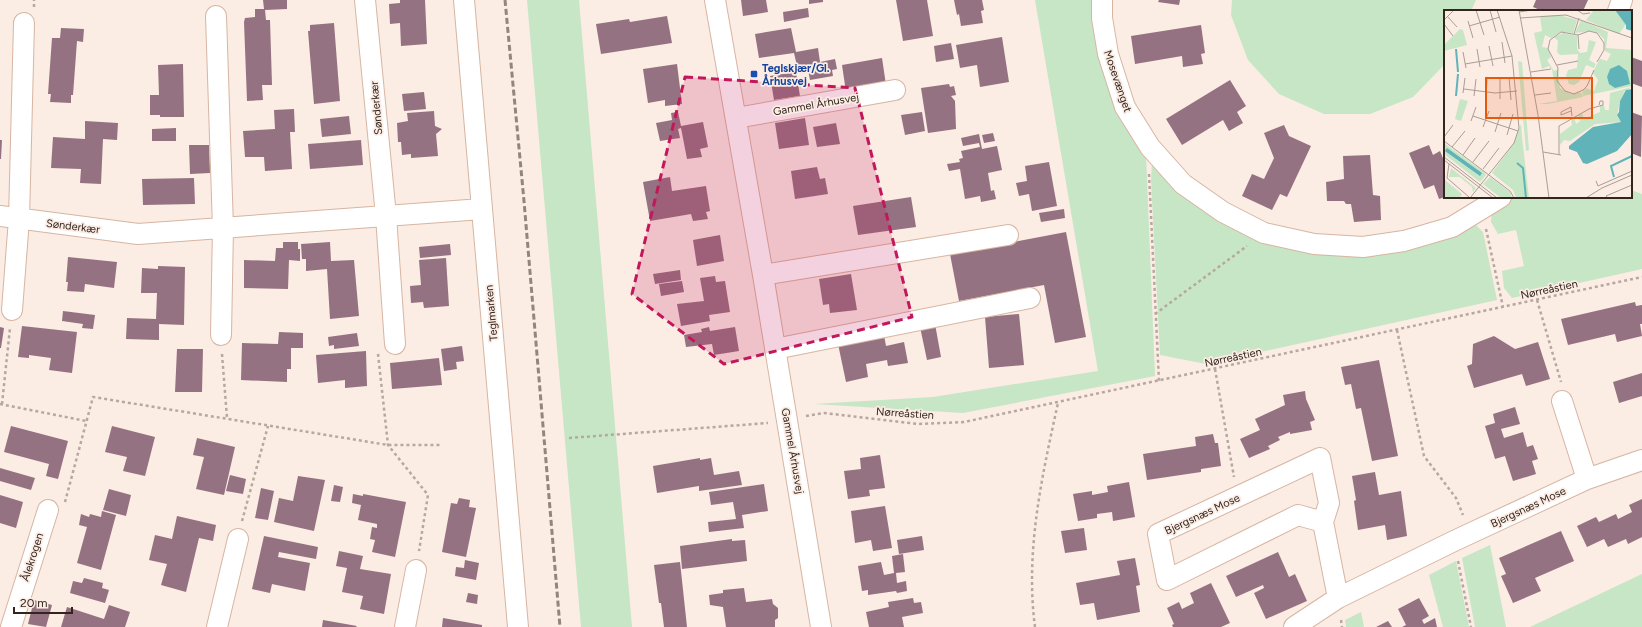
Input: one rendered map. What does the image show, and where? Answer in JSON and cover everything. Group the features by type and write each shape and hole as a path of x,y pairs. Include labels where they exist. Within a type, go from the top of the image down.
{"street":[{"name":"Sønderkær","path":"365,0 386,216 395,344"},
{"name":"Teglmarken","path":"464,0 518,627"},
{"name":"Gammel Århusvej","path":"715,0 763,275 821,627"},
{"name":"Mosevænget","path":"1102,0 1102,18 1108,54 1125,107 1150,148 1183,184 1223,212 1264,233 1314,244 1362,247 1404,241 1452,227 1499,198"},
{"path":"1618,10 1622,0"},
{"path":"216,16 223,228 221,335"},
{"path":"12,310 9,218 24,24"},
{"name":"Gammel Århusvej","path":"736,118 895,90"},
{"name":"Sønderkær","path":"9,218 138,234 482,210"},
{"path":"763,275 1008,235"},
{"path":"775,349 1030,298"},
{"path":"1562,401 1587,479"},
{"name":"Bjergsnæs Mose","path":"1323,522 1298,515 1167,580 1158,534 1320,458 1329,503 1323,522 1338,598"},
{"name":"Bjergsnæs Mose","path":"1294,627 1338,598 1462,538 1587,479 1642,460"},
{"name":"Ålekrogen","path":"11,627 48,510"},
{"path":"217,627 238,539"},
{"path":"404,627 416,570"}],"path":[{"path":"1150,148 1148,178 1159,381"},
{"path":"1481,209 1503,307"},
{"path":"1155,315 1264,233"},
{"name":"Nørreåstien","path":"824,413 918,424 964,422 1642,277"},
{"path":"1537,300 1564,392 1562,401"},
{"path":"12,310 1,404 86,421"},
{"path":"1396,330 1424,456 1456,498 1462,538 1471,627"},
{"path":"221,335 226,418"},
{"path":"395,344 378,353 388,445 428,495 416,570"},
{"path":"1215,369 1238,497"},
{"path":"48,510 65,502 93,397 388,445 442,445"},
{"path":"1035,627 1032,574 1037,503 1058,403"},
{"path":"569,438 758,425"},
{"path":"238,539 268,426"}],"highlighted area":[{"path":"685,77 855,88 912,317 724,364 632,294"}],"green space":[{"path":"527,0 579,0 632,627 581,627"},
{"path":"1035,0 1094,0 1146,155 1155,376 963,413 814,404 933,397 1098,371"},
{"path":"1232,0 1476,0 1471,10 1444,10 1444,65 1413,97 1370,114 1324,114 1279,94 1248,60 1231,15"},
{"path":"1152,161 1290,247 1473,222 1483,232 1497,300 1206,364 1160,355 1151,180"},
{"path":"1632,190 1642,194 1642,269 1512,298 1504,288 1502,271 1524,266 1516,230 1498,234 1491,222 1492,210 1505,198 1632,198"},
{"path":"1490,545 1506,627 1475,627 1462,558"},
{"path":"1456,561 1469,627 1443,627 1429,575"},
{"path":"1642,574 1642,627 1530,627"},
{"path":"1361,612 1364,627 1346,627 1345,620"}],"building":[{"path":"263,0 287,0 287,9 265,10 266,20 270,20 272,85 262,85 263,100 247,101 244,22 245,18 255,17 255,9 264,9"},
{"path":"400,0 425,0 427,44 401,46 400,23 390,24 389,4 400,3"},
{"path":"741,0 766,0 768,12 743,16"},
{"path":"809,0 823,0 823,2 809,4"},
{"path":"896,0 927,0 933,36 903,41"},
{"path":"954,0 982,0 984,10 981,11 983,23 961,26"},
{"path":"1159,0 1180,0 1179,5 1158,2"},
{"path":"1536,0 1588,0 1583,10 1540,10 1533,7"},
{"path":"808,8 809,17 784,22 783,12"},
{"path":"667,16 672,43 601,54 596,24 629,19 630,22"},
{"path":"334,23 340,101 314,104 308,31 310,31 310,25"},
{"path":"1201,25 1205,53 1201,54 1203,64 1183,67 1182,56 1135,64 1131,36"},
{"path":"61,28 84,29 83,42 77,41 73,95 71,95 71,103 50,102 51,94 48,94 52,38 60,38"},
{"path":"791,28 796,52 818,48 820,62 835,59 837,69 832,70 833,76 810,80 807,65 797,66 794,53 759,58 755,34"},
{"path":"1002,37 1009,82 980,87 977,65 960,68 956,45"},
{"path":"951,43 954,59 936,62 934,46"},
{"path":"1632,57 1642,61 1642,87 1632,83"},
{"path":"882,58 886,85 846,92 842,65"},
{"path":"183,64 184,117 160,117 160,115 150,115 150,95 159,95 158,65"},
{"path":"677,64 682,104 665,106 665,100 648,103 643,69"},
{"path":"796,72 800,96 774,100 770,76"},
{"path":"1230,80 1246,106 1237,112 1243,123 1229,131 1223,120 1182,145 1166,119"},
{"path":"949,84 950,87 954,86 956,95 951,96 955,101 956,129 928,133 921,88"},
{"path":"424,92 426,109 404,111 402,94"},
{"path":"294,109 295,132 290,132 292,169 265,171 264,157 245,157 243,131 275,129 274,110"},
{"path":"434,111 435,126 442,129 436,134 438,156 411,158 411,154 402,155 401,142 398,142 397,123 408,121 407,113"},
{"path":"678,112 681,126 703,122 708,147 700,149 702,157 687,159 681,128 678,129 680,138 660,141 656,123 672,120 671,113"},
{"path":"922,112 925,131 905,135 901,115"},
{"path":"1632,112 1642,116 1641,157 1632,153"},
{"path":"349,116 351,134 322,137 320,119"},
{"path":"805,118 809,145 779,149 775,123"},
{"path":"85,121 118,123 117,140 103,139 101,184 80,183 81,169 51,168 53,137 85,139"},
{"path":"836,123 840,144 817,147 813,127"},
{"path":"1284,125 1289,136 1311,146 1287,197 1280,194 1272,210 1242,196 1252,174 1264,179 1274,158 1264,133"},
{"path":"176,128 176,141 152,141 152,129"},
{"path":"993,133 995,141 984,143 982,135"},
{"path":"979,134 982,149 997,146 1002,170 988,173 991,191 994,190 996,199 981,202 980,196 965,199 960,169 949,171 947,164 960,162 959,159 963,158 961,151 980,147 979,143 963,146 961,138"},
{"path":"0,140 2,140 1,159 0,159"},
{"path":"361,140 363,165 310,169 308,144"},
{"path":"189,145 209,145 210,173 190,174"},
{"path":"1429,145 1433,155 1440,151 1444,161 1444,197 1439,199 1434,185 1424,189 1409,153"},
{"path":"1370,155 1373,195 1380,196 1381,220 1354,222 1351,204 1346,204 1344,201 1327,201 1326,182 1344,179 1343,156"},
{"path":"1049,162 1057,206 1032,211 1029,194 1019,196 1016,183 1027,181 1025,166"},
{"path":"817,167 820,179 825,178 828,194 795,199 791,171"},
{"path":"670,177 672,191 706,186 710,211 706,212 708,219 693,221 691,214 650,221 643,182"},
{"path":"194,178 195,204 143,205 142,179"},
{"path":"911,197 916,227 858,235 853,206"},
{"path":"1064,209 1065,218 1041,222 1039,213"},
{"path":"1066,232 1086,337 1055,343 1044,285 959,301 950,254"},
{"path":"720,235 724,261 697,266 693,240"},
{"path":"283,242 298,242 298,249 300,249 300,261 289,260 288,289 244,288 244,260 275,261 276,248 283,248"},
{"path":"330,242 331,261 354,260 359,316 330,319 327,269 306,271 306,259 302,259 301,244"},
{"path":"450,244 451,255 420,258 419,247"},
{"path":"68,257 117,262 114,288 85,284 84,292 67,291 68,282 66,282"},
{"path":"446,258 449,306 424,308 423,302 411,303 410,286 421,285 419,260"},
{"path":"158,266 185,267 184,325 159,324 159,340 126,339 127,318 156,319 157,293 141,293 142,268 158,269"},
{"path":"680,270 681,280 655,284 653,274"},
{"path":"851,274 857,310 830,313 829,304 823,305 819,279"},
{"path":"715,276 716,282 725,281 730,312 709,315 710,321 681,326 677,304 704,301 700,278"},
{"path":"682,281 684,292 661,296 659,284"},
{"path":"1635,302 1636,306 1642,305 1642,324 1640,324 1642,336 1617,342 1615,334 1568,345 1561,319"},
{"path":"63,311 95,315 93,329 82,328 83,324 62,321"},
{"path":"1019,314 1024,365 989,368 985,317"},
{"path":"935,324 941,357 927,360 920,327"},
{"path":"22,326 77,332 72,373 49,370 51,358 29,355 29,358 18,357"},
{"path":"0,327 4,328 1,348 0,348"},
{"path":"709,327 710,331 735,327 739,351 714,355 712,344 686,347 684,335 702,332 701,329"},
{"path":"279,332 303,333 303,348 291,348 291,369 287,369 287,382 241,380 242,343 278,344"},
{"path":"357,333 359,346 334,349 334,345 329,346 328,337"},
{"path":"884,335 886,346 904,342 908,363 888,366 887,360 866,364 868,377 846,382 838,344"},
{"path":"1494,336 1515,349 1538,342 1550,379 1526,386 1522,374 1474,388 1467,366 1472,364 1473,344"},
{"path":"462,346 464,361 456,362 457,369 444,371 441,349"},
{"path":"177,349 203,349 202,392 175,392"},
{"path":"366,351 367,386 345,388 345,380 318,383 316,355"},
{"path":"439,358 442,385 392,389 390,363"},
{"path":"1379,360 1398,456 1372,461 1361,408 1356,409 1351,384 1345,385 1341,367"},
{"path":"1642,373 1642,396 1619,403 1613,382"},
{"path":"1305,391 1306,399 1315,420 1310,422 1312,430 1290,434 1290,432 1278,437 1280,440 1268,446 1270,449 1249,458 1240,439 1260,430 1255,419 1285,405 1283,395"},
{"path":"1515,407 1520,424 1501,429 1504,438 1523,432 1527,447 1533,445 1538,459 1532,461 1536,474 1513,481 1505,456 1495,459 1485,426 1495,423 1493,414"},
{"path":"11,426 68,441 58,479 46,476 49,464 4,452"},
{"path":"112,426 155,437 145,476 123,471 127,457 105,452"},
{"path":"1213,434 1215,443 1218,443 1221,466 1201,469 1201,472 1147,480 1143,454 1196,446 1195,437"},
{"path":"197,438 235,447 224,495 196,489 204,457 193,455"},
{"path":"880,455 885,488 869,490 870,496 848,499 844,471 861,469 860,458"},
{"path":"700,458 700,460 711,458 714,475 739,471 742,485 699,491 699,486 657,493 653,466"},
{"path":"0,468 35,478 31,490 0,481"},
{"path":"1375,472 1379,495 1401,491 1407,536 1387,540 1385,525 1358,530 1354,501 1356,500 1352,476"},
{"path":"230,475 246,479 243,494 226,491"},
{"path":"298,476 325,480 314,531 274,522 279,498 293,501"},
{"path":"1129,482 1135,517 1113,521 1112,512 1097,514 1097,518 1078,521 1073,494 1092,491 1092,495 1108,492 1107,486"},
{"path":"764,484 768,511 742,515 744,528 709,532 708,522 736,519 733,502 711,505 709,492"},
{"path":"334,485 343,487 340,502 331,501"},
{"path":"261,488 274,491 268,520 255,518"},
{"path":"109,489 131,495 126,516 103,510"},
{"path":"353,494 363,496 363,494 406,502 395,557 372,552 375,540 370,539 372,527 377,528 377,524 358,520 361,505 352,503"},
{"path":"0,495 23,502 16,528 0,523"},
{"path":"459,498 470,500 469,507 476,508 466,557 442,552 451,503 457,504"},
{"path":"1642,499 1642,537 1628,544 1626,539 1608,547 1604,539 1587,547 1577,526 1596,517 1599,522 1616,514 1618,519 1632,512 1629,505"},
{"path":"885,506 892,548 873,551 871,540 855,543 851,511"},
{"path":"102,511 116,515 101,570 77,563 87,527 79,525 81,514 89,517 90,514 101,517"},
{"path":"177,516 216,525 213,541 199,538 186,592 161,585 167,564 149,560 155,535 172,539"},
{"path":"1084,528 1087,550 1065,553 1061,531"},
{"path":"1561,531 1574,561 1535,578 1541,591 1513,603 1501,576 1506,574 1499,558"},
{"path":"264,536 318,547 316,559 279,552 278,557 310,563 305,591 272,584 270,593 252,589"},
{"path":"922,536 924,550 899,554 897,540"},
{"path":"732,539 732,541 745,540 747,561 682,569 680,546"},
{"path":"339,551 363,556 360,569 391,574 384,614 360,609 363,596 342,592 347,568 336,566"},
{"path":"1278,552 1289,577 1295,574 1307,601 1266,619 1254,593 1264,588 1263,585 1236,597 1226,576"},
{"path":"903,554 905,572 896,573 897,583 906,581 907,591 868,595 868,590 862,591 858,566 881,562 884,575 894,573 892,556"},
{"path":"1135,558 1140,585 1136,586 1140,612 1097,620 1094,603 1080,605 1076,583 1120,575 1117,561"},
{"path":"465,560 479,563 476,580 455,576 456,567 464,568"},
{"path":"680,562 687,627 664,627 654,565"},
{"path":"84,578 103,583 102,588 109,590 105,603 70,593 73,581 82,583"},
{"path":"1211,583 1230,623 1221,627 1173,627 1172,625 1174,624 1167,608 1179,602 1182,609 1194,603 1190,593"},
{"path":"744,588 746,602 772,599 773,604 778,608 778,618 775,620 775,627 726,627 723,607 710,605 709,595 723,593 723,590"},
{"path":"468,593 478,595 477,604 466,602"},
{"path":"913,598 914,603 921,602 923,613 902,617 904,627 869,627 866,612 889,607 888,602"},
{"path":"1419,598 1429,616 1422,620 1424,624 1435,618 1437,627 1402,627 1406,625 1398,609"},
{"path":"34,600 52,605 46,627 28,624"},
{"path":"109,605 130,612 125,627 61,627 67,607 104,619"},
{"path":"443,618 482,625 482,627 442,627"},
{"path":"323,620 357,626 322,627"},
{"path":"1388,621 1392,627 1376,627"}],"railway":[{"path":"505,0 524,201 560,627"}],"place":[{"name":"Teglskjær/Gl. Århusvej","path":"754,74"}]}
